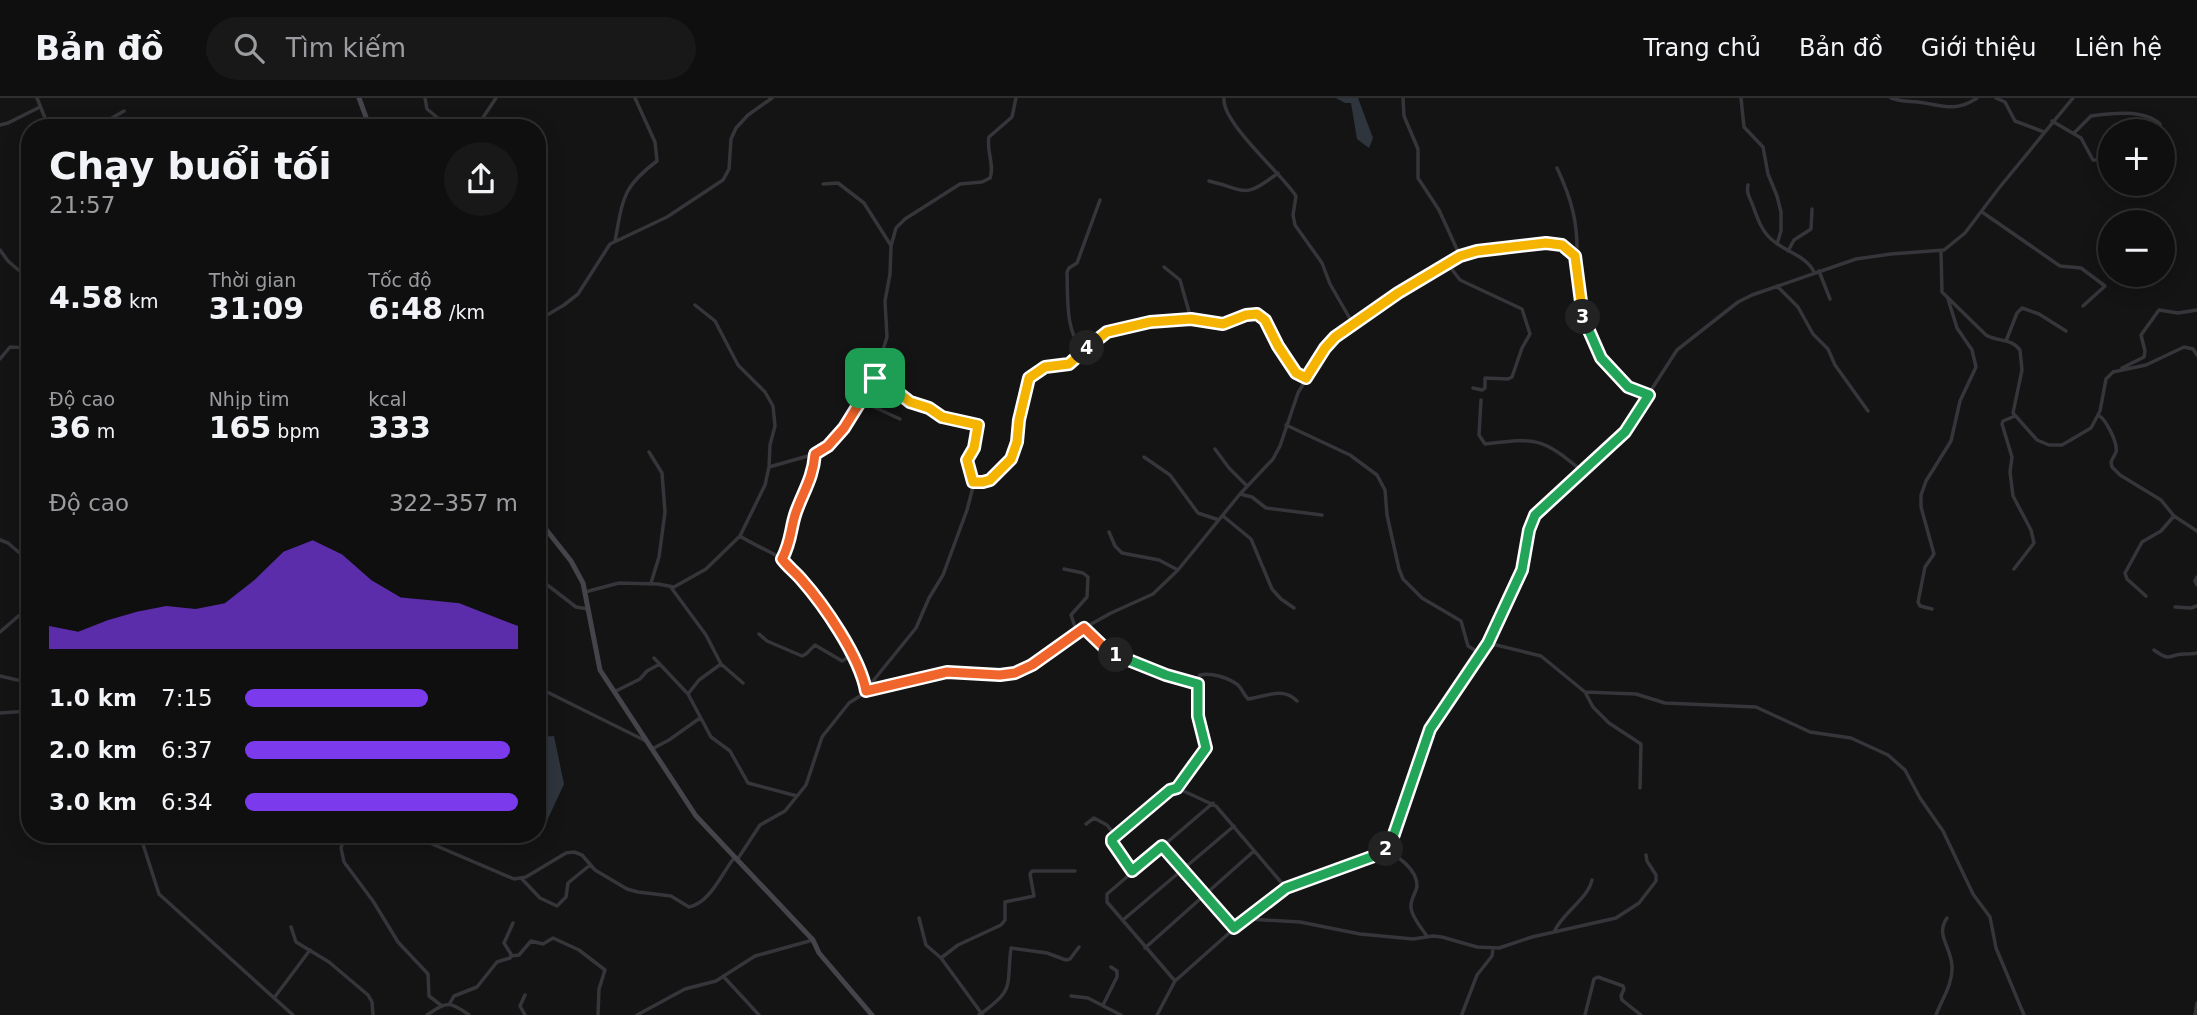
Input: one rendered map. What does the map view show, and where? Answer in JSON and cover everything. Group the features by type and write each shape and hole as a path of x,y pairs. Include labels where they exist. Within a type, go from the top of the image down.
{"street":[{"path":"37,98 45,119"},
{"path":"359,98 367,119"},
{"path":"425,98 427,108 439,119"},
{"path":"481,119 496,98"},
{"path":"615,241 625,192 632,182 657,161 655,142 635,98"},
{"path":"546,316 578,294 607,248 615,241 667,217 723,180 729,169 731,139 736,128 748,115 772,98"},
{"path":"769,467 815,454 828,446 844,428 875,378 887,337 885,301 891,246 896,228 905,219 960,184 982,182 990,178 992,171 989,137 1012,117 1016,98"},
{"path":"1224,98 1223,104 1233,122 1296,196 1293,215 1295,225 1322,263 1330,284 1353,324"},
{"path":"1403,98 1404,116 1418,149 1418,178 1439,210 1460,256"},
{"path":"1741,98 1744,127 1763,147 1768,174 1781,212 1782,231 1777,244"},
{"path":"1891,98 1935,107 1957,107 1967,105 1977,98"},
{"path":"1996,98 2005,102 2015,121 2044,132"},
{"path":"1157,1015 1175,981 1234,928 1286,888 1385,850 1393,837 1430,729 1482,654 1522,570 1531,522 1541,508 1625,432 1677,351 1744,298 1817,272 1876,256 1941,252 1960,238 2073,98"},
{"path":"0,125 8,124 40,107"},
{"path":"109,119 124,110"},
{"path":"2074,133 2091,116 2119,114 2154,119"},
{"path":"2052,121 2074,133 2086,145 2093,160 2098,160"},
{"path":"1557,168 1571,202 1577,227 1577,260 1585,323 1598,352 1628,387 1649,395"},
{"path":"1209,181 1248,191 1254,190 1278,173"},
{"path":"823,184 838,183 864,203 891,246"},
{"path":"1748,185 1747,191 1756,217 1769,237 1809,262 1830,299"},
{"path":"1083,352 1072,334 1067,272 1077,263 1100,200"},
{"path":"1788,251 1794,240 1811,229 1812,209"},
{"path":"1982,212 2060,266 2081,268 2105,286 2083,306"},
{"path":"429,843 508,878 521,878 570,852 578,853 590,865 632,891 671,896 692,907 712,890 760,825 785,811 808,782 817,748 825,732 846,706 868,690 947,672 1000,675 1015,673 1032,665 1084,628 1153,594 1178,570 1240,494 1273,459 1306,378 1330,342 1353,324 1447,263 1477,251 1555,243 1568,249 1577,260"},
{"path":"0,250 21,272"},
{"path":"1941,252 1941,289 1986,335 1993,340 2017,345 2022,355 2022,370 2013,410 2015,416 2037,440 2055,446 2087,431 2098,415 2109,375 2144,357 2141,335 2159,310 2179,313 2197,310"},
{"path":"1447,263 1460,280 1522,309 1530,334 1512,377 1485,378 1485,388 1473,388"},
{"path":"1164,267 1180,280 1191,319"},
{"path":"1777,286 1798,307 1813,334 1828,349 1835,365 1868,411"},
{"path":"1932,610 1920,606 1918,602 1925,567 1934,554 1921,507 1921,495 1926,481 1951,441 1960,401 1976,367 1972,349 1958,328 1948,297"},
{"path":"585,592 619,583 678,585 706,569 740,537 765,485 775,420 770,398 738,365 715,321 695,305"},
{"path":"2006,341 2017,313 2022,308 2039,314 2066,331"},
{"path":"973,482 990,480 1011,459 1017,442 1029,378 1045,367 1066,366 1111,330 1154,321 1191,319 1223,324 1246,315 1262,316 1296,373 1306,378"},
{"path":"0,359 10,347 21,348"},
{"path":"2117,371 2146,365 2184,347 2193,349 2197,355"},
{"path":"868,690 916,628 943,575 967,510 973,482 967,457 974,448 978,425 942,417 929,408 910,402 875,378"},
{"path":"861,398 900,419"},
{"path":"1481,400 1479,435 1485,444 1518,439 1544,443 1582,471"},
{"path":"2098,415 2105,420 2116,446 2112,467 2123,477 2161,500 2174,516 2197,531"},
{"path":"2014,569 2034,544 2029,527 2014,499 2010,472 2012,457 2002,424 2015,416"},
{"path":"1286,425 1350,455 1377,475 1385,490 1387,515 1403,579 1422,598 1461,621 1468,646 1482,654"},
{"path":"1215,449 1247,486"},
{"path":"649,452 662,473 666,512 652,583"},
{"path":"782,559 791,542 796,513 813,474 815,454"},
{"path":"1144,457 1170,475 1198,513 1219,520"},
{"path":"1240,494 1252,497 1271,510 1322,515"},
{"path":"1223,516 1251,539 1272,589 1294,608"},
{"path":"2146,596 2127,579 2125,573 2143,542 2164,528 2174,516"},
{"path":"546,529 571,561 585,592 597,665 696,816 813,940 819,953 872,1015"},
{"path":"1108,532 1122,553 1159,560 1178,570"},
{"path":"740,537 782,559 811,593 852,655 868,690"},
{"path":"0,540 21,555"},
{"path":"1064,569 1083,573 1088,577 1087,597 1071,615 1077,633"},
{"path":"2197,577 2197,585"},
{"path":"546,584 576,607 588,610"},
{"path":"670,586 706,635 720,664 743,683"},
{"path":"2175,607 2197,606"},
{"path":"0,632 21,614"},
{"path":"1084,628 1112,653 1166,675 1198,684"},
{"path":"759,634 767,641 802,656 815,645 842,661 852,655"},
{"path":"1488,643 1541,656 1585,692 1593,707 1609,723 1641,744 1640,788"},
{"path":"2154,650 2171,658 2183,653 2197,653"},
{"path":"654,658 688,694 713,740 730,751 748,783 797,796"},
{"path":"614,692 640,679 647,671 661,663"},
{"path":"688,694 699,680 720,664"},
{"path":"1132,871 1112,842 1115,835 1170,790 1177,788 1206,748 1198,716 1200,675 1207,673 1237,684 1248,699 1268,694 1287,694 1297,701"},
{"path":"0,676 21,680"},
{"path":"546,691 648,742"},
{"path":"1585,692 1636,694 1665,703 1756,707 1815,734 1857,740 1896,760 1947,836 1973,894 1992,921 1996,948 2024,1015"},
{"path":"0,713 21,712"},
{"path":"652,749 701,718"},
{"path":"1177,788 1213,803 1286,888"},
{"path":"1175,981 1107,902 1106,897 1132,871 1213,803"},
{"path":"1086,824 1091,818 1099,820 1115,835"},
{"path":"1122,920 1234,826"},
{"path":"143,843 159,894 293,1015"},
{"path":"343,843 341,848 346,866 373,901 398,942 428,974 429,996 442,1006"},
{"path":"1162,846 1234,928"},
{"path":"1385,850 1402,860 1413,875 1416,889 1411,911 1427,936"},
{"path":"1145,948 1254,851"},
{"path":"1246,918 1308,923 1360,934 1413,939 1427,936 1447,937 1473,946 1493,949 1554,932 1611,921 1639,903 1657,879 1646,855"},
{"path":"521,878 540,898 556,906 566,897 568,883 590,865"},
{"path":"941,958 958,945 1001,926 1005,920 1005,902 1034,896 1030,874 1032,871 1075,871"},
{"path":"1554,932 1563,917 1588,890 1592,880"},
{"path":"919,918 924,942 941,958 981,1014 1007,989 1010,980 1011,948 1047,953 1066,960 1070,959 1079,947"},
{"path":"1936,1015 1952,975 1949,948 1941,932 1947,918"},
{"path":"511,956 504,943 513,923"},
{"path":"291,927 296,942 329,962 368,995 373,1015"},
{"path":"427,1015 450,1003 454,996 477,987 497,962 511,956 519,956 531,941 543,944 553,938 579,950 605,970 599,989 598,1015"},
{"path":"637,1015 646,1013 685,989 712,983 755,956 813,940"},
{"path":"1462,1014 1477,975 1492,956 1493,949"},
{"path":"274,998 310,950"},
{"path":"1103,1005 1117,977 1117,971 1111,967"},
{"path":"723,976 759,1015"},
{"path":"1585,1015 1593,982 1598,977 1623,986 1622,1000 1641,1015"},
{"path":"525,995 520,1006 525,1015"},
{"path":"1071,996 1088,998 1121,1015"},
{"path":"450,1003 469,1015"},
{"path":"2195,1015 2197,1003"}],"shaded area":[{"path":"1336,98 1358,98 1373,138 1369,148 1357,139 1351,103"},
{"path":"546,736 554,736 564,784 546,823"}],"route":[{"path":"1555,243 1568,249 1577,260 1581,308 1601,358 1628,387 1649,395 1625,432 1535,515 1529,530 1522,570 1482,654 1430,729 1389,845 1374,856 1286,888 1234,928 1162,846 1132,871 1112,842 1115,835 1170,790 1177,788 1204,752 1206,744 1198,716 1198,684 1166,675 1112,653 1084,628 1032,665 1015,673 1000,675 954,671 866,691 860,667 831,620 803,581 782,559 791,542 794,518 813,474 815,454 828,446 844,428 875,378 910,402 929,408 942,417 978,425 974,448 967,460 973,482 983,482 990,480 1011,459 1017,442 1029,378 1045,367 1066,366 1111,330 1154,321 1186,319 1223,324 1242,316 1257,314 1265,320 1296,373 1306,378 1335,337 1398,293 1460,256 1477,251 1555,243"}]}
